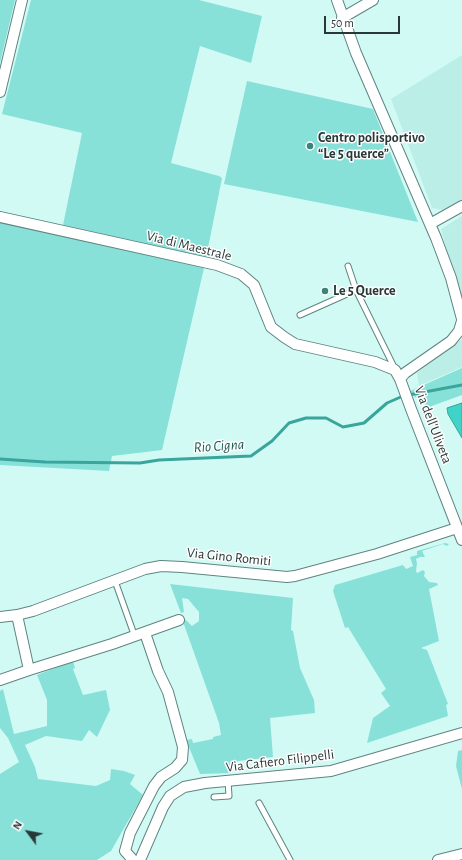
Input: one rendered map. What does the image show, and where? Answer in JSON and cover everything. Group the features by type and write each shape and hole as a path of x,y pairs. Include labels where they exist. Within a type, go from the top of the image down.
{"street":[{"path":"0,92 22,0"},
{"name":"Via dell'Uliveta","path":"337,0 342,18 356,53 430,224 451,278 462,320 459,331 451,341 405,373 402,383 462,540"},
{"path":"342,18 373,0"},
{"path":"430,224 462,206"},
{"name":"Via di Maestrale","path":"0,217 217,265 241,274 254,285 271,327 295,344 375,362 395,370"},
{"path":"395,370 402,383"},
{"name":"Via Gino Romiti","path":"0,617 33,611 145,569 168,566 287,577 295,576 377,554 457,528"},
{"path":"17,615 29,670"},
{"path":"0,680 145,633 179,620"},
{"path":"133,860 125,851 130,832 154,786 161,777 175,768 182,760 182,747 168,692 158,671 145,633"},
{"name":"Via Cafiero Filippelli","path":"140,860 163,807 170,796 179,790 191,786 228,781 331,771 462,733"},
{"path":"438,860 462,854"}],"lane":[{"path":"348,266 356,290 395,370"},
{"path":"300,315 356,290"},
{"path":"115,581 135,636"},
{"path":"214,797 229,796 228,781"},
{"path":"259,803 290,860"}],"shaded area":[{"path":"0,0 15,0 0,63"},
{"path":"31,0 199,0 262,16 251,63 200,46 171,163 222,178 204,268 162,450 112,456 109,471 0,465 0,211 63,225 82,133 2,114"},
{"path":"462,55 462,203 447,211 432,208 391,99"},
{"name":"Centro polisportivo “Le 5 querce”","path":"247,81 373,109 418,222 224,184"},
{"path":"462,216 462,310 441,229"},
{"path":"462,339 462,367 419,386 417,373"},
{"path":"462,368 462,395 429,407 408,392"},
{"path":"462,403 462,438 448,414 447,408"},
{"path":"445,543 449,544 447,546 443,544 422,551 425,557 416,559 416,571 417,573 423,570 425,572 424,576 429,582 437,583 438,585 429,589 439,641 421,648 427,650 448,704 446,705 448,716 367,743 373,718 390,706 381,693 386,689 348,627 345,628 333,591 335,585 403,565 406,569 413,566 410,557 417,555 417,551"},
{"path":"170,584 293,598 291,630 293,631 300,668 314,700 315,713 270,718 273,757 230,762 231,773 200,774 186,740 192,739 193,743 213,739 213,737 221,735 219,723 182,619 186,620 192,626 199,621 199,612 188,599 182,598 184,612 181,613"},
{"path":"73,661 75,668 73,669 83,695 106,690 110,710 97,737 89,730 82,741 46,736 25,745 35,767 38,779 96,786 110,780 111,769 124,771 135,775 130,784 143,795 111,851 97,860 0,860 0,774 19,762 8,738 0,728 0,691 3,689 14,734 47,726 47,700 37,675"},
{"path":"462,750 462,789 456,766 458,751"}],"waterway":[{"name":"Rio Cigna","path":"0,459 45,462 140,463 159,460 251,456 272,441 289,423 306,418 326,418 343,427 364,423 387,403 403,396 462,385"}],"place":[{"name":"Centro polisportivo “Le 5 querce”","path":"310,146"},
{"name":"Le 5 Querce","path":"325,291"}]}
